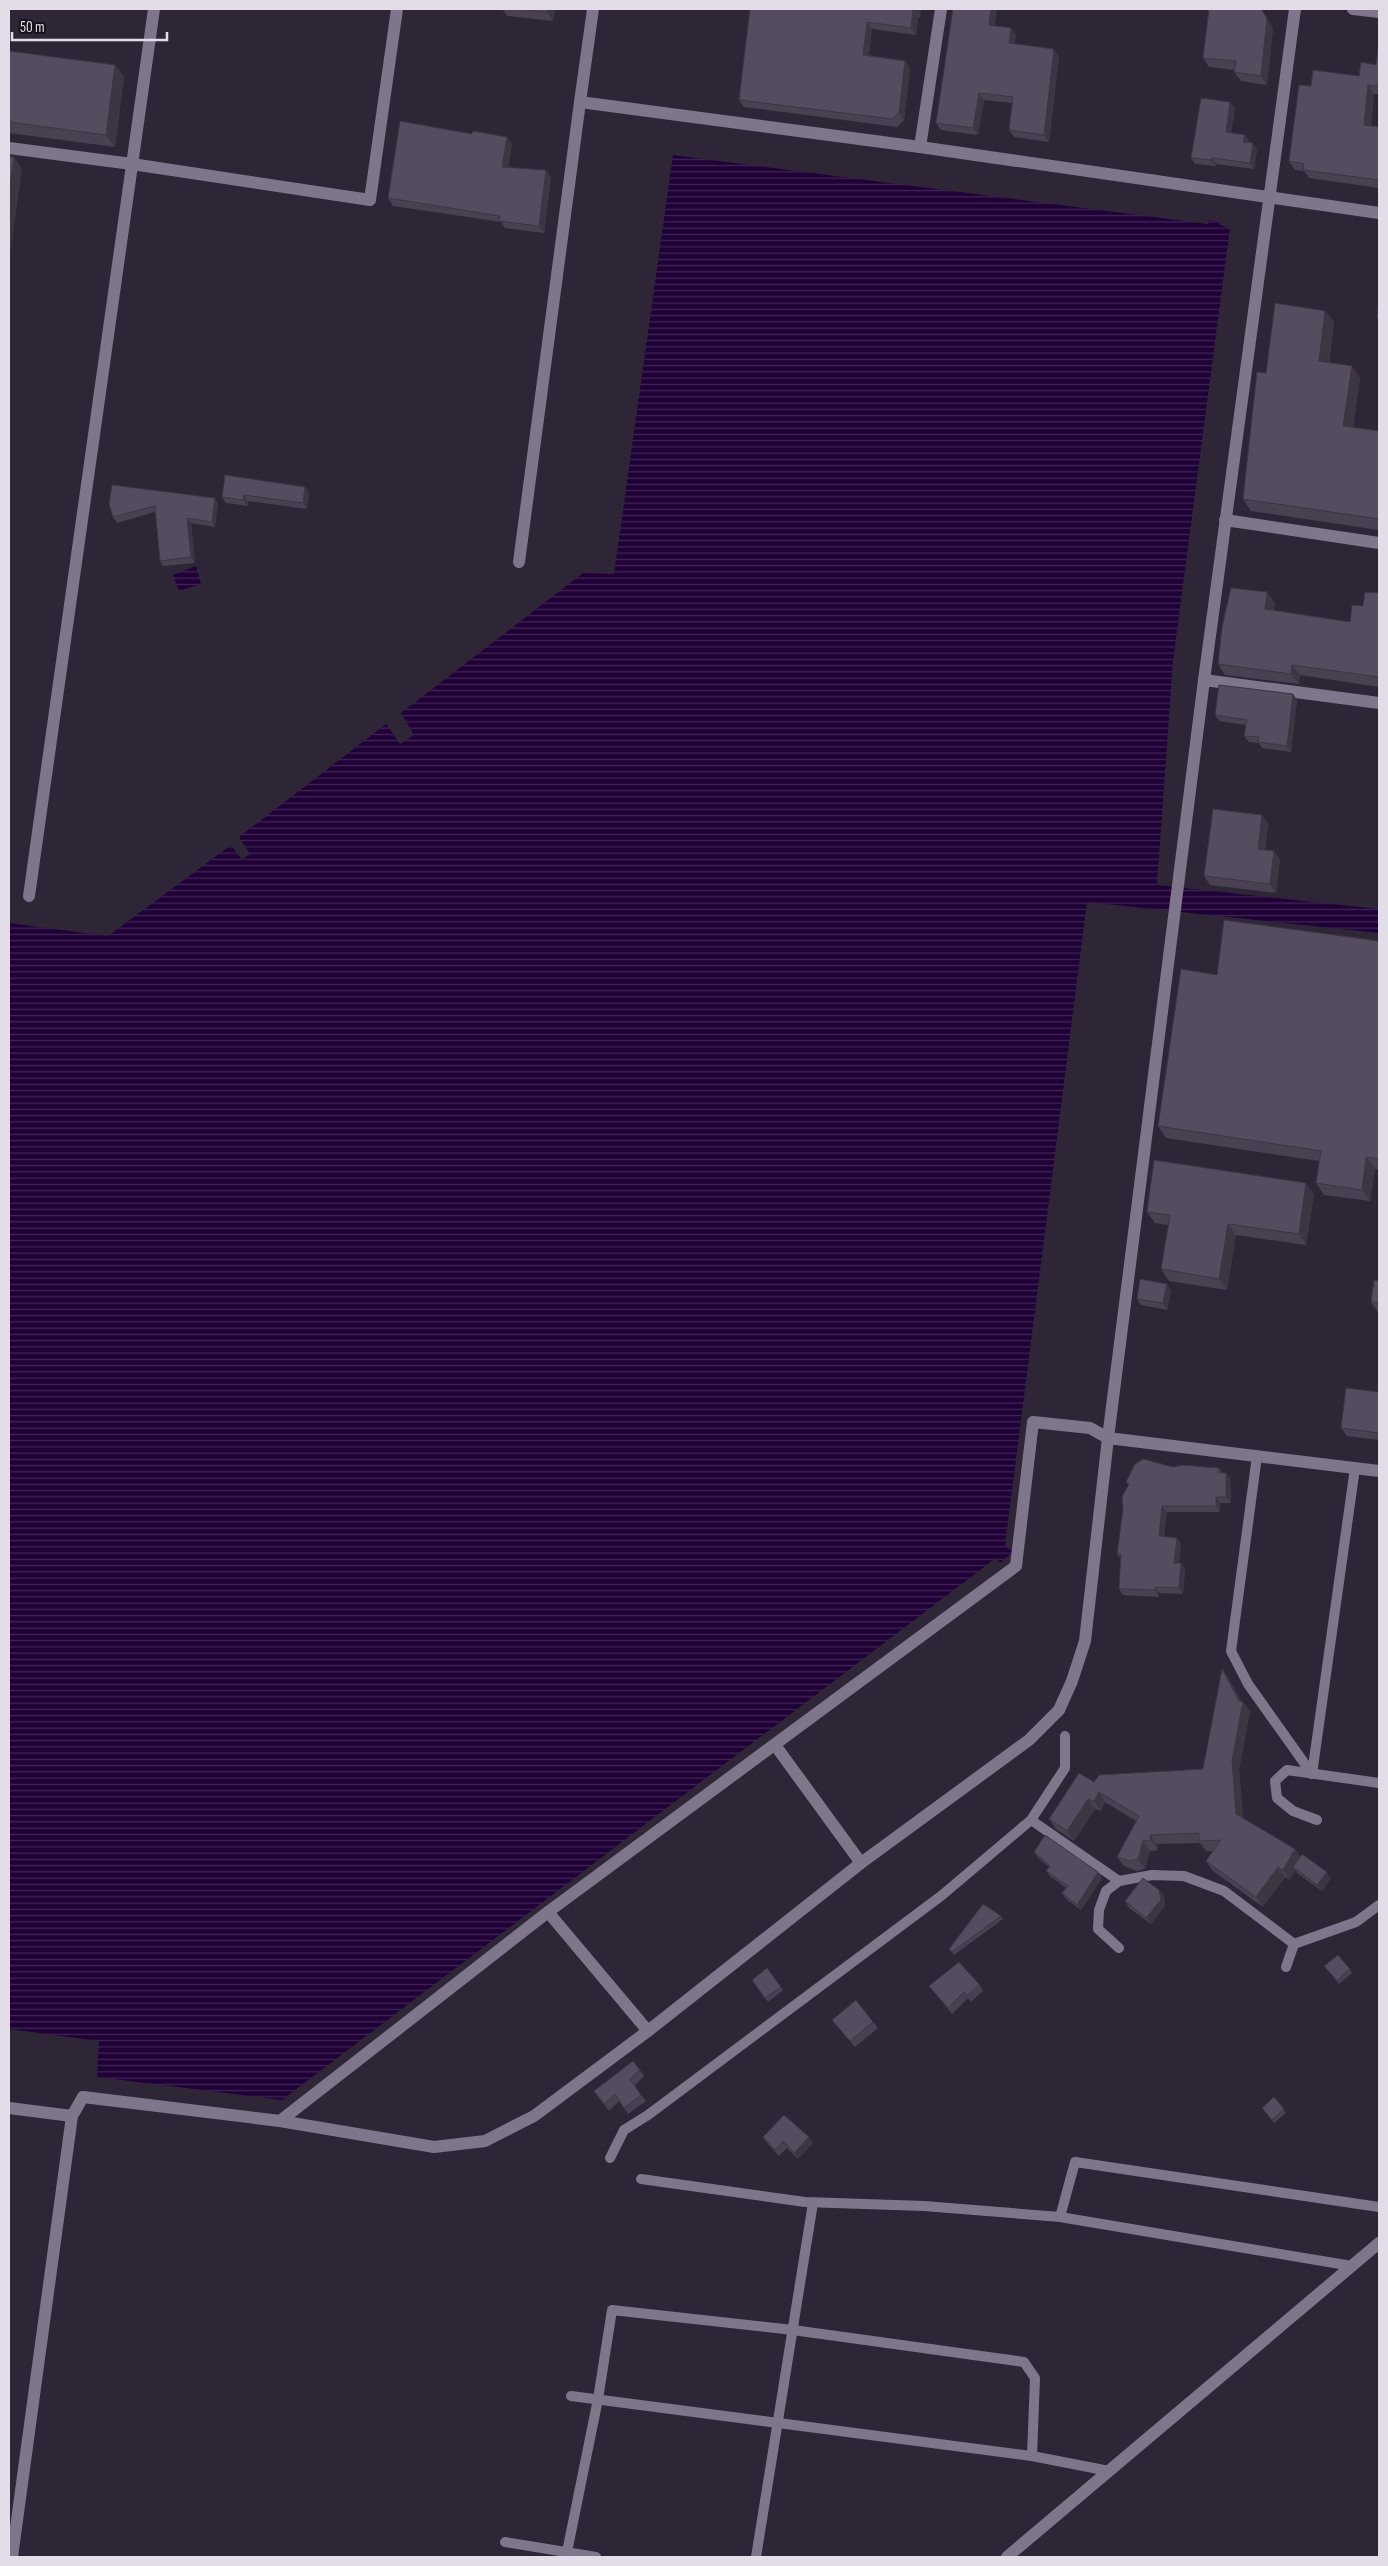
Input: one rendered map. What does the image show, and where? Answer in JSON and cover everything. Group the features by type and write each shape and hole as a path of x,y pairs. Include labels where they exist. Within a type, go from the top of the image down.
{"street":[{"path":"28,896 154,9"},
{"path":"9,148 132,164 370,200 397,9"},
{"path":"519,562 593,9"},
{"path":"920,147 941,9"},
{"path":"12,2557 72,2116 83,2097 280,2121 434,2148 485,2141 534,2116 648,2031 861,1863 1030,1740 1059,1710 1072,1682 1085,1641 1108,1438 1204,680 1295,9"},
{"path":"1353,9 1379,12"},
{"path":"580,102 920,147 1379,213"},
{"path":"1225,520 1379,543"},
{"path":"1204,680 1379,703"},
{"path":"280,2121 548,1912 1016,1566 1033,1422 1090,1428 1108,1438 1379,1471"},
{"path":"775,1745 861,1863"},
{"path":"548,1912 648,2031"},
{"path":"9,2108 72,2116"},
{"path":"1007,2557 1379,2243"}],"lane":[{"path":"1258,1456 1232,1651 1248,1684 1312,1774"},
{"path":"1312,1774 1355,1468"},
{"path":"610,2158 624,2130 656,2109 941,1896 1031,1820 1065,1768 1065,1736"},
{"path":"1317,1820 1294,1811 1277,1798 1275,1781 1287,1770 1379,1783"},
{"path":"1031,1820 1119,1881"},
{"path":"1119,1948 1098,1929 1099,1910 1106,1891 1119,1881 1152,1875 1184,1876 1224,1891 1294,1944"},
{"path":"1294,1944 1356,1922 1379,1905"},
{"path":"1286,1967 1294,1944"},
{"path":"1060,2217 1075,2162 1379,2207"},
{"path":"642,2179 814,2202 924,2206 1060,2217 1352,2266"},
{"path":"756,2557 814,2202"},
{"path":"567,2552 598,2400 612,2310 793,2330 1024,2362 1035,2378 1032,2456"},
{"path":"571,2396 1032,2456 1109,2471"},
{"path":"505,2542 596,2557"}],"shaded area":[{"path":"673,155 1208,224 1209,220 1219,222 1220,225 1230,228 1173,661 1157,885 1379,909 1379,933 1087,902 1005,1546 1013,1552 1000,1563 996,1558 282,2100 97,2077 99,2041 9,2029 9,923 108,936 231,845 242,860 250,854 239,837 386,724 400,744 414,735 401,713 583,573 614,574"},
{"path":"196,566 201,584 179,591 173,575"}],"building":[{"path":"521,9 547,9 547,12"},
{"path":"750,9 916,9 915,11 913,10 911,28 867,22 863,55 905,61 899,113 892,119 739,100"},
{"path":"953,9 991,9 989,25 1011,28 1009,43 1054,49 1044,135 1009,130 1013,97 979,93 973,128 936,123"},
{"path":"1209,9 1261,9 1267,18 1261,76 1234,72 1236,61 1203,58"},
{"path":"1379,42 1379,86 1368,85 1364,125 1379,127 1379,180 1303,170 1304,164 1289,161 1299,85 1311,86 1313,70 1359,76 1361,62 1376,65"},
{"path":"9,51 115,65 106,135 9,122"},
{"path":"1201,98 1230,102 1226,132 1245,135 1243,142 1253,143 1250,163 1212,158 1211,160 1191,158"},
{"path":"400,121 472,134 473,131 507,137 502,167 546,170 539,226 499,221 500,216 388,198"},
{"path":"9,157 14,157 9,193"},
{"path":"1379,299 1379,318 1377,318"},
{"path":"1275,303 1325,311 1319,361 1352,366 1343,426 1379,431 1379,519 1243,499 1257,372 1266,373"},
{"path":"225,475 305,487 303,503 244,495 243,500 222,497"},
{"path":"112,485 215,498 212,522 187,518 191,557 160,561 155,506 113,517 109,504"},
{"path":"1231,588 1267,592 1265,609 1350,622 1352,605 1363,606 1365,592 1379,593 1379,677 1292,665 1291,674 1218,664 1222,627"},
{"path":"1219,685 1293,694 1287,746 1258,742 1259,737 1244,736 1247,720 1215,715"},
{"path":"1213,809 1262,815 1258,849 1274,851 1270,884 1204,876"},
{"path":"1224,920 1379,941 1379,1159 1366,1157 1362,1190 1316,1183 1321,1151 1158,1126 1181,969 1217,975"},
{"path":"1154,1160 1306,1183 1299,1234 1228,1224 1219,1279 1161,1269 1170,1215 1147,1212"},
{"path":"1140,1279 1167,1284 1163,1303 1137,1299"},
{"path":"1374,1280 1379,1281 1379,1303 1371,1302"},
{"path":"1346,1388 1379,1392 1379,1433 1341,1428"},
{"path":"1143,1459 1173,1467 1182,1465 1219,1468 1218,1473 1226,1473 1226,1497 1216,1497 1216,1506 1162,1506 1159,1536 1177,1538 1174,1563 1181,1563 1179,1588 1155,1587 1155,1590 1119,1589 1121,1554 1117,1554 1123,1509 1122,1497 1129,1484 1126,1482 1135,1464"},
{"path":"1222,1669 1239,1701 1243,1702 1232,1760 1236,1814 1295,1849 1283,1870 1278,1867 1256,1897 1206,1861 1221,1840 1199,1841 1199,1833 1150,1835 1151,1840 1143,1841 1138,1859 1130,1861 1117,1857 1139,1816 1099,1792 1094,1801 1088,1799 1067,1831 1049,1819 1079,1773 1094,1782 1099,1775 1203,1769"},
{"path":"1045,1835 1098,1872 1077,1905 1062,1893 1068,1886 1046,1871 1050,1866 1034,1852"},
{"path":"1302,1854 1327,1872 1317,1885 1293,1867"},
{"path":"1143,1878 1159,1890 1161,1900 1146,1918 1125,1901"},
{"path":"983,1904 1001,1916 952,1952 949,1949"},
{"path":"1338,1955 1350,1969 1337,1981 1324,1966"},
{"path":"959,1962 979,1984 967,1996 964,1992 948,2008 929,1986"},
{"path":"767,1968 781,1987 765,1998 752,1980"},
{"path":"856,2000 873,2022 850,2041 832,2020"},
{"path":"633,2061 640,2070 630,2079 641,2095 624,2108 615,2094 604,2104 594,2091"},
{"path":"1274,2097 1284,2109 1272,2120 1262,2108"},
{"path":"784,2115 809,2137 794,2153 783,2141 775,2150 763,2137"}]}
